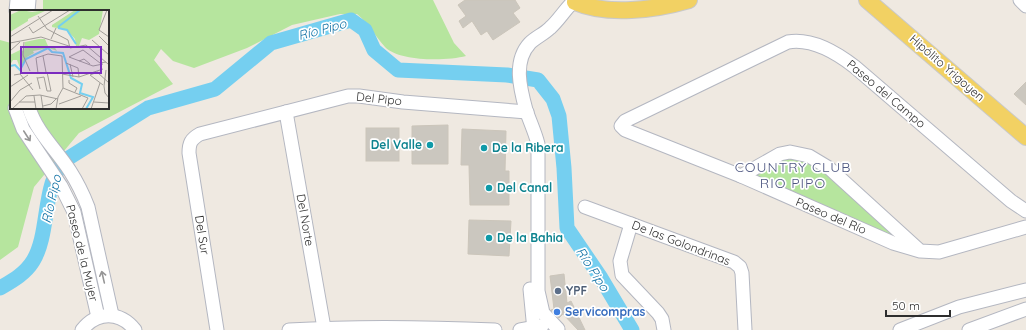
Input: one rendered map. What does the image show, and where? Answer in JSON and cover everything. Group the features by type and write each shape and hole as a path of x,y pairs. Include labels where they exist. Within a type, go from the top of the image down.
{"main road":[{"path":"607,1 629,4 660,5 689,0"},
{"name":"Hipólito Yrigoyen","path":"867,0 1026,137"},
{"path":"570,1 589,7 608,9 629,4"}],"street":[{"path":"16,10 17,0"},
{"path":"28,10 29,0"},
{"path":"1020,0 1026,6"},
{"path":"534,329 530,289 534,258 538,144 535,130 527,112 523,97 520,82 520,63 525,50 556,22 570,1"},
{"name":"Paseo del Campo","path":"621,126 625,121 788,42 806,42 836,55 855,67 1011,201 1026,211"},
{"name":"Del Pipo","path":"190,141 200,134 348,96 527,112"},
{"name":"Paseo de la Mujer","path":"15,109 23,129 61,186 74,212 98,317"},
{"name":"Paseo de la Mujer","path":"29,109 38,130 69,170 83,194 88,207 112,315"},
{"name":"Del Norte","path":"286,112 324,328"},
{"name":"Paseo del Río","path":"621,126 625,130 741,176 893,243 920,250 939,252 1026,226"},
{"name":"Del Sur","path":"190,141 188,153 217,330"},
{"path":"741,176 780,154 790,152 809,156 829,168 920,250"},
{"path":"1011,201 1017,215 1011,230"},
{"name":"De las Golondrinas","path":"585,207 734,262 740,267 742,273 745,330"},
{"path":"631,224 620,261 622,275 662,319 664,330"},
{"path":"534,258 542,310 548,320 558,330"},
{"path":"900,330 951,309 1024,291"},
{"path":"971,330 1026,309"},
{"path":"82,330 89,322 98,317 112,315 129,323 135,330"},
{"path":"520,330 547,326 558,330"},
{"path":"290,330 324,328 495,330"}],"green space":[{"path":"43,0 433,0 454,43 466,56 447,59 424,59 412,58 392,52 385,47 357,14 340,14 292,25 247,48 194,68 173,61 161,49 154,60 173,84 79,133 34,187 18,247 0,260 0,40 10,43 10,109 109,109 109,10 43,10"},
{"path":"784,158 803,158 813,162 905,242 753,176"}],"building":[{"path":"465,0 515,0 520,8 513,13 520,22 493,40 487,31 481,35 472,21 463,28 459,21 466,16 458,5"},
{"path":"1026,82 1026,105 1014,94"},
{"name":"Del Valle","path":"448,125 448,164 412,164 412,126"},
{"path":"366,128 399,128 399,161 366,161"},
{"path":"462,129 506,131 505,171 509,171 509,205 470,205 469,165 461,165"},
{"name":"De la Bahia","path":"469,220 511,221 509,256 468,254"},
{"path":"564,274 567,303 571,301 585,330 578,330 563,314 559,318 551,310 554,309 550,276"}],"waterway":[{"name":"Río Pipo","path":"0,288 14,280 30,266 33,261 39,249 53,180 59,168 67,159 148,108 215,89 271,43 351,20 365,30 374,50 398,70 507,75 538,80 553,99 559,116 564,168 567,228 601,278 632,330"}],"place":[{"name":"Del Valle","path":"430,145"},
{"name":"De la Ribera","path":"484,148"},
{"name":"Del Canal","path":"489,188"},
{"name":"De la Bahia","path":"489,238"},
{"name":"YPF","path":"558,291"},
{"name":"Servicompras","path":"557,312"}],"district":[{"name":"COUNTRY CLUB RIO PIPO","path":"793,176"}]}
